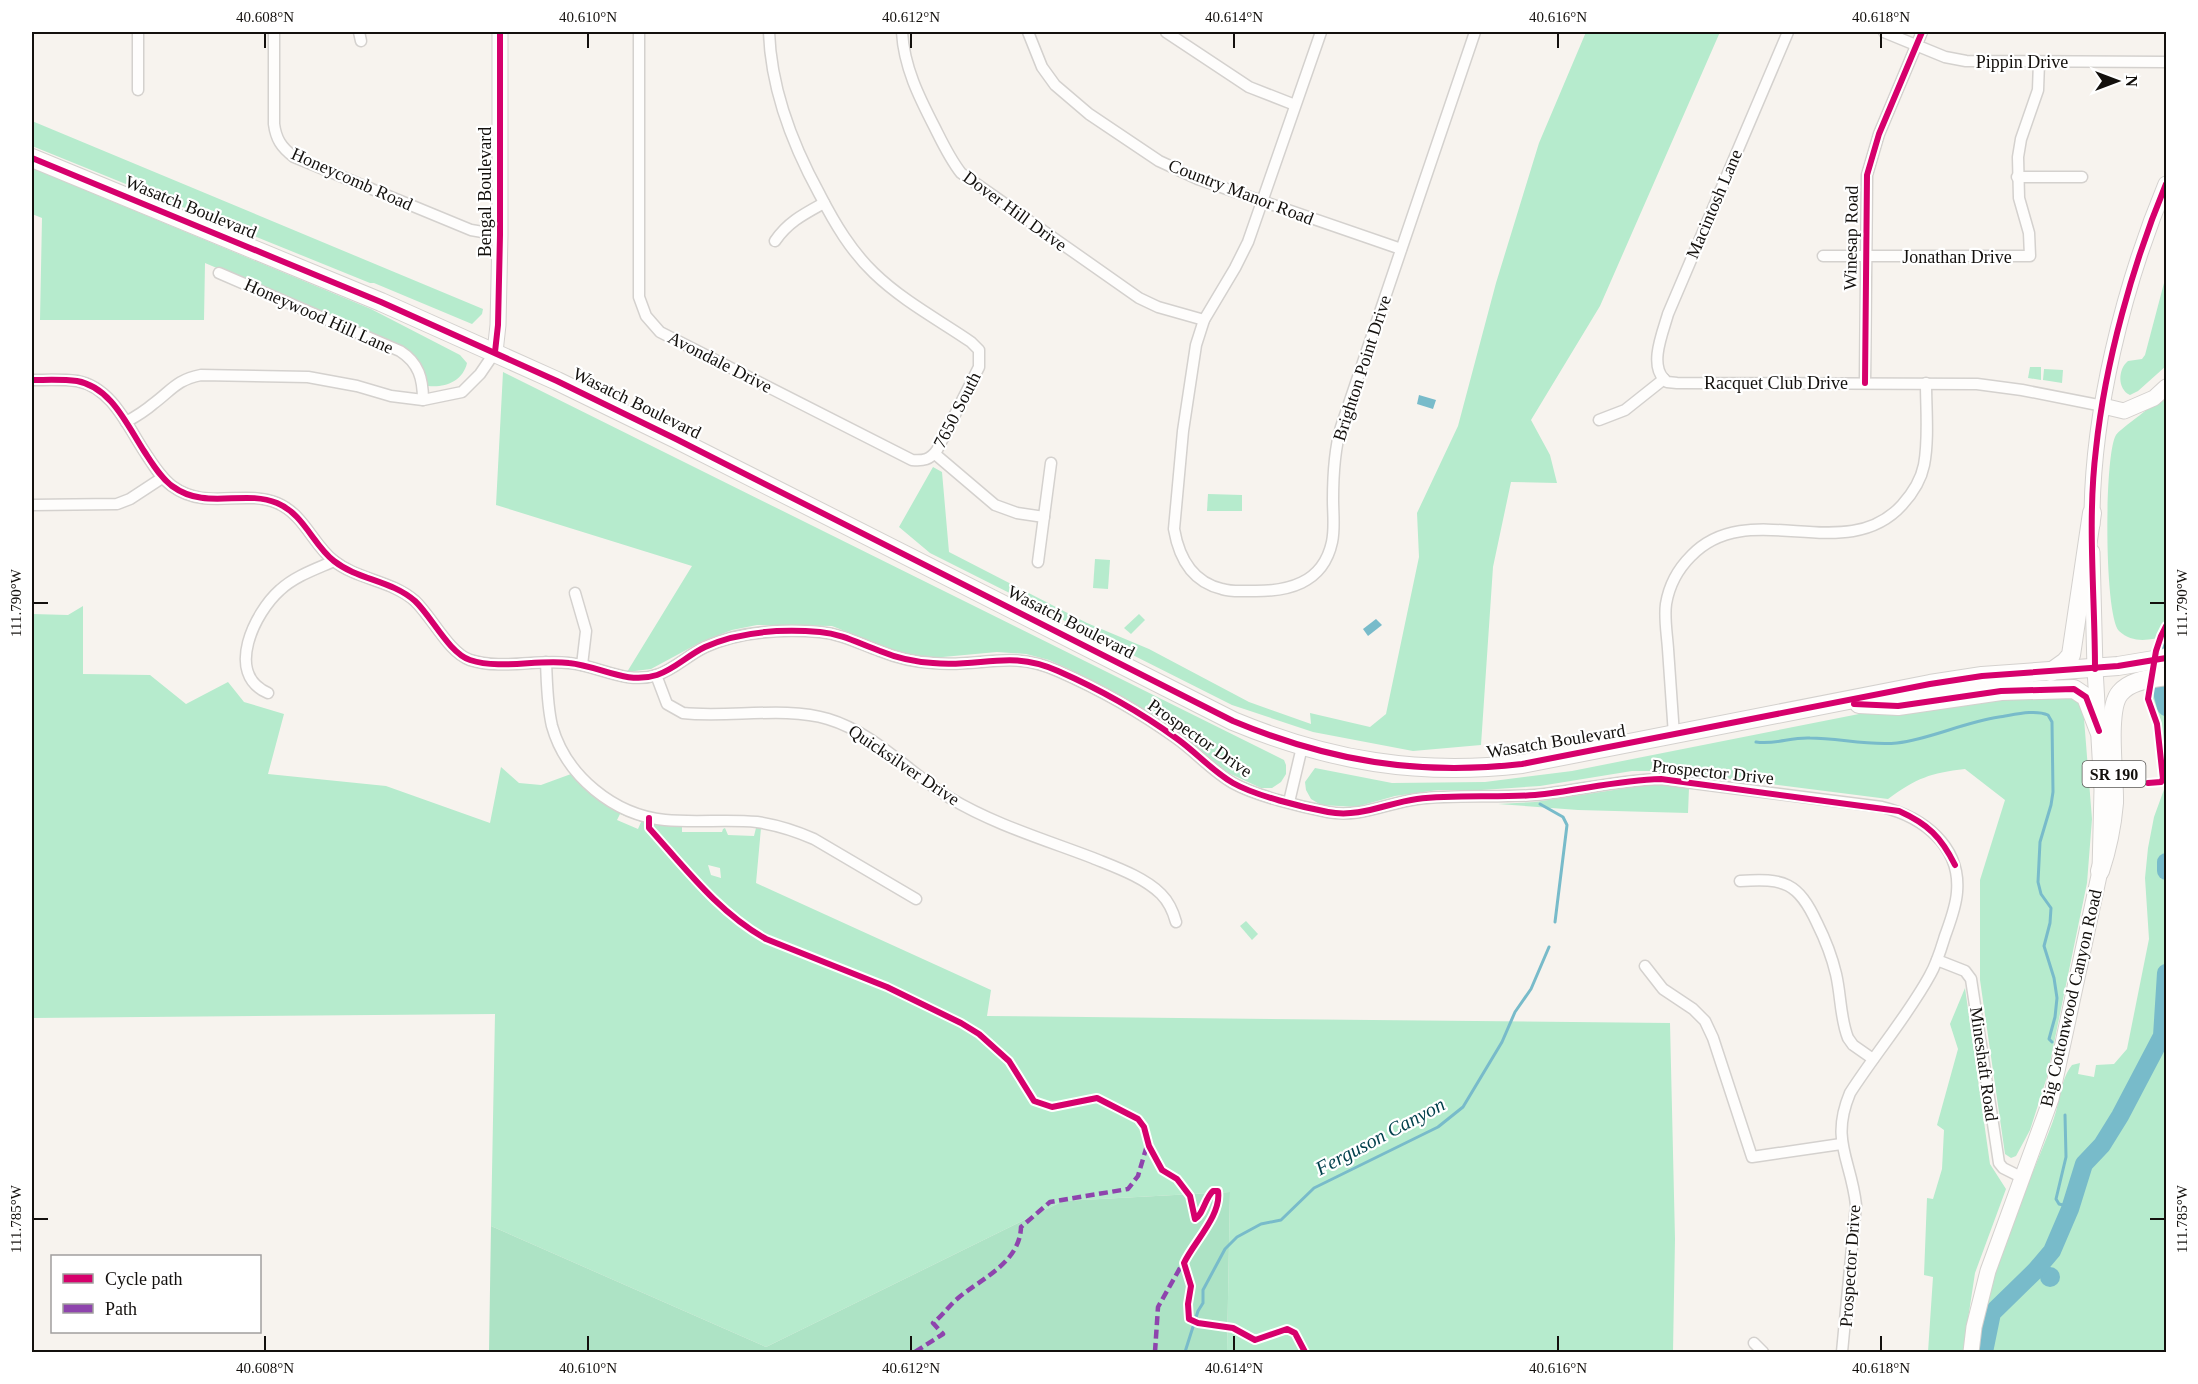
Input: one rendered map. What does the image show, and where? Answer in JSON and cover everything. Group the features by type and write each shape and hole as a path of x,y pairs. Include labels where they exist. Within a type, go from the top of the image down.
{"main road":[{"name":"Bengal Boulevard","path":"495,352 498,325 500,236 500,32"},
{"name":"Wasatch Boulevard","path":"32,158 381,302 495,352 618,409 1223,716 1269,736 1352,759 1393,765 1471,768 1543,761 1957,680 2095,669 2166,658"},
{"name":"Big Cottonwood Canyon Road","path":"1971,1353 1974,1327 1988,1271 2055,1081 2100,872 2103,820 2095,669 2092,513 2096,449 2124,310 2150,225 2166,184"},
{"path":"2103,406 2124,411 2154,398 2166,387"},
{"path":"2051,672 2071,655 2092,513"},
{"name":"SR 190","path":"2100,872 2114,806 2114,706 2121,692 2133,683 2166,676"},
{"path":"1833,703 1899,706 2001,691 2074,689 2086,697 2099,731"}],"street":[{"path":"138,32 138,90"},
{"name":"Honeycomb Road","path":"274,32 274,124 275,133 283,148 294,157 471,230 500,236"},
{"name":"Avondale Drive","path":"639,32 639,297 652,325 660,332 912,459 930,457"},
{"path":"769,32 774,79 782,110 793,141 824,203 794,220 783,229 775,241"},
{"name":"Dover Hill Drive","path":"902,32 905,58 918,96 949,156 961,172 1139,298 1158,307 1204,320"},
{"name":"Country Manor Road","path":"1028,32 1042,67 1054,85 1089,114 1159,161 1178,171 1401,249"},
{"name":"Brighton Point Drive","path":"1321,32 1248,242 1204,320 1191,368 1174,529 1182,559 1191,572 1212,586 1224,590 1268,592 1282,591 1297,586 1311,578 1321,566 1332,543 1333,474 1337,442 1475,32"},
{"name":"Macintosh Lane","path":"1664,379 1657,368 1657,359 1668,314 1788,32"},
{"name":"Pippin Drive","path":"1884,32 1945,57 1966,61 2166,62"},
{"name":"Winesap Road","path":"1865,383 1865,193 1871,153 1922,32"},
{"path":"1173,33 1249,87 1295,105"},
{"name":"Jonathan Drive","path":"1865,258 2030,256 2029,233 2019,198 2017,177 2021,139 2038,90 2039,62"},
{"path":"2017,177 2082,177"},
{"name":"7650 South","path":"824,203 847,243 876,275 979,350 979,367 930,457"},
{"path":"1823,256 1865,258"},
{"name":"Honeywood Hill Lane","path":"219,273 400,351 417,367 421,378 423,400"},
{"path":"126,422 154,403 175,384 186,378 201,375 308,377 357,386 391,396 423,400 462,392 470,387 495,352"},
{"path":"1599,420 1625,410 1664,379"},
{"name":"Racquet Club Drive","path":"1664,379 1667,382 1677,383 1926,383 1998,386 2103,406"},
{"name":"Prospector Drive","path":"32,380 64,380 96,388 110,401 126,422 162,478 173,487 206,500 263,500 278,503 291,511 302,522 316,543 334,561 351,571 387,583 402,591 416,603 462,656 473,661 582,665 620,677 638,679 656,675 701,649 740,635 760,632 835,634 898,657 938,664 1005,659 1024,660 1059,671 1139,713 1236,784 1256,793 1335,813 1356,814 1415,800 1543,794 1639,779 1661,779 1899,811 1914,818 1939,837 1955,866 1957,893 1930,976 1850,1093 1843,1108 1841,1144 1854,1188 1856,1205 1842,1353"},
{"path":"1674,735 1666,603 1673,581 1684,563 1711,539 1729,532 1755,529 1848,533 1880,523 1896,512 1909,497 1924,466 1926,383"},
{"path":"930,457 995,505 1017,513 1044,517"},
{"path":"1038,562 1052,463"},
{"path":"32,505 117,504 130,499 162,478"},
{"path":"268,693 251,681 247,669 249,639 256,622 280,589 295,579 334,561"},
{"path":"575,593 586,631 582,665"},
{"path":"546,662 547,695 556,736 565,756 582,778 601,795 626,810 649,818 754,822 797,832 814,839 916,899"},
{"name":"Quicksilver Drive","path":"656,675 667,704 683,713 809,715 842,723 872,741 952,800 975,812 1141,880 1160,893 1172,908 1176,922"},
{"path":"1289,802 1302,747"},
{"path":"1740,881 1774,881 1788,886 1803,897 1821,931 1836,975 1848,1038 1853,1045 1873,1059"},
{"name":"Mineshaft Road","path":"1937,960 1965,971 1971,979 2000,1162 2002,1168 2021,1177"},
{"path":"1645,966 1663,989 1694,1008 1705,1022 1713,1038 1752,1157 1841,1144"},
{"path":"1754,1343 1764,1353"}],"green space":[{"path":"1586,32 1720,32 1600,306 1531,420 1550,455 1557,483 1511,482 1493,567 1481,745 1413,751 1313,732 1232,705 930,553 899,527 933,467 942,472 949,552 1087,623 1149,649 1249,702 1311,724 1310,713 1370,727 1386,714 1419,557 1417,513 1458,426 1496,283 1539,143"},
{"path":"32,121 483,309 482,314 472,324 32,146"},
{"path":"32,168 371,309 460,355 467,363 465,369 452,382 441,386 428,386 421,366 407,349 205,263 204,320 40,320 42,218 32,214"},
{"path":"2164,283 2166,283 2166,366 2138,391 2130,395 2121,384 2122,369 2128,361 2142,359 2145,355"},
{"path":"2030,367 2041,367 2041,380 2028,378"},
{"path":"2044,369 2063,370 2062,383 2043,380"},
{"path":"503,372 1284,760 1286,774 1281,782 1272,788 1261,788 1224,771 1196,746 1151,714 1071,670 1049,660 1026,654 997,652 932,658 903,654 832,626 757,625 732,630 701,642 651,669 627,672 692,566 496,505"},
{"path":"2166,395 2166,636 2148,640 2136,639 2119,631 2114,619 2108,567 2109,472 2116,435"},
{"path":"1208,494 1242,495 1242,511 1207,511"},
{"path":"1095,559 1110,560 1108,589 1093,588"},
{"path":"83,606 83,674 150,675 186,704 228,682 244,702 284,714 268,774 386,786 490,823 501,767 519,783 541,785 571,774 607,805 649,823 682,827 682,832 722,832 725,828 728,835 754,836 756,828 761,828 756,883 991,990 987,1016 1670,1023 1675,1239 1673,1352 1227,1352 1230,1192 1063,1201 766,1347 491,1226 495,1014 32,1018 32,614 68,615","holes":["620,814 641,822 638,829 617,820","708,865 720,868 721,878 711,875"]},
{"path":"1139,614 1145,620 1131,634 1124,628"},
{"path":"2166,683 2166,784 2161,733 2150,701 2152,686"},
{"path":"2074,693 2083,706 2092,819 2087,883 2047,1077 2030,1130 2016,1156 2011,1158 2005,1154 1980,980 1980,880 2005,800 1965,769 1942,772 1924,778 1888,799 1669,771 1632,771 1540,786 1438,790 1395,796 1356,807 1321,805 1311,799 1305,782 1315,768 1392,783 1485,782 1572,771 1859,714"},
{"path":"1653,784 1689,788 1688,813 1578,810 1498,804 1535,802"},
{"path":"2166,784 2166,1352 1978,1352 1988,1294 1997,1264 2053,1121 2068,1071 2072,1065 2080,1063 2078,1074 2094,1077 2096,1065 2114,1064 2127,1049 2149,939 2145,878 2148,848 2154,817"},
{"path":"1246,921 1258,934 1252,940 1240,926"},
{"path":"1965,988 1990,1164 2006,1189 1975,1273 1963,1352 1928,1352 1933,1277 1924,1275 1927,1198 1933,1199 1942,1169 1944,1130 1937,1125 1958,1049 1950,1024"},
{"path":"1230,1192 1227,1352 489,1352 491,1226 766,1347 1063,1201"}],"water":[{"path":"1419,395 1436,400 1433,409 1417,404"},
{"path":"1376,619 1382,625 1368,636 1363,629"},
{"path":"2050,1267 2057,1270 2060,1277 2057,1284 2050,1287 2043,1284 2040,1277 2043,1270"}],"waterway":[{"path":"2166,644 2159,681 2166,707"},
{"path":"1756,742 1810,738 1897,743 1986,719 2030,712 2048,715 2052,722 2053,792 2040,842 2038,882 2041,894 2051,908 2044,946 2054,978 2057,998 2049,1039 2052,1042"},
{"name":"Ferguson Canyon","path":"1540,804 1563,817 1567,825 1555,922"},
{"path":"2166,862 2166,871"},
{"name":"Ferguson Canyon","path":"1185,1352 1198,1311 1203,1303 1203,1290 1225,1249 1237,1237 1261,1224 1281,1220 1314,1188 1438,1127 1463,1107 1502,1042 1515,1012 1531,989 1549,947"},
{"path":"1984,1352 1992,1313 2052,1251 2070,1209 2084,1164 2102,1145 2120,1116 2162,1036 2166,973"},
{"path":"2065,1115 2066,1157 2056,1199 2059,1204 2071,1207"}],"marked path":[{"path":"915,1352 943,1334 933,1323 954,1302 997,1269 1014,1251 1021,1227 1050,1202 1128,1189 1138,1176 1148,1142"},
{"path":"1155,1352 1158,1307 1184,1261"}],"cycle path":[{"path":"495,352 498,325 500,235 500,32"},
{"path":"1865,383 1867,175 1879,134 1922,32"},
{"path":"32,158 381,302 557,381 1233,721 1269,735 1339,755 1374,762 1446,768 1522,764 1930,684 1982,676 2118,666 2166,658"},
{"path":"2095,669 2092,504 2100,416 2122,314 2142,247 2166,184"},
{"path":"32,380 77,381 99,391 117,408 160,474 172,486 185,493 211,499 264,499 286,508 294,514 334,561 353,572 396,589 415,601 455,650 470,660 494,664 569,663 635,678 657,675 705,647 732,637 776,631 828,633 893,656 920,662 950,664 1010,660 1025,661 1058,671 1134,710 1176,738 1233,783 1266,797 1317,810 1351,813 1417,799 1535,795 1629,781 1661,779 1899,811 1933,832 1955,865"},
{"path":"2148,783 2161,782 2163,779 2157,724 2148,699 2156,651 2166,626"},
{"path":"1854,704 1898,706 2001,691 2074,689 2086,697 2099,731"},
{"path":"649,818 649,828 703,889 733,916 766,939 887,987 961,1023 979,1034 1009,1061 1034,1101 1052,1107 1097,1098 1138,1119 1144,1127 1149,1146 1162,1170 1177,1179 1190,1196 1195,1219 1210,1194 1218,1191 1216,1210 1184,1263 1191,1286 1188,1304 1189,1319 1198,1323 1233,1328 1255,1340 1287,1329 1295,1333 1305,1352"}]}
